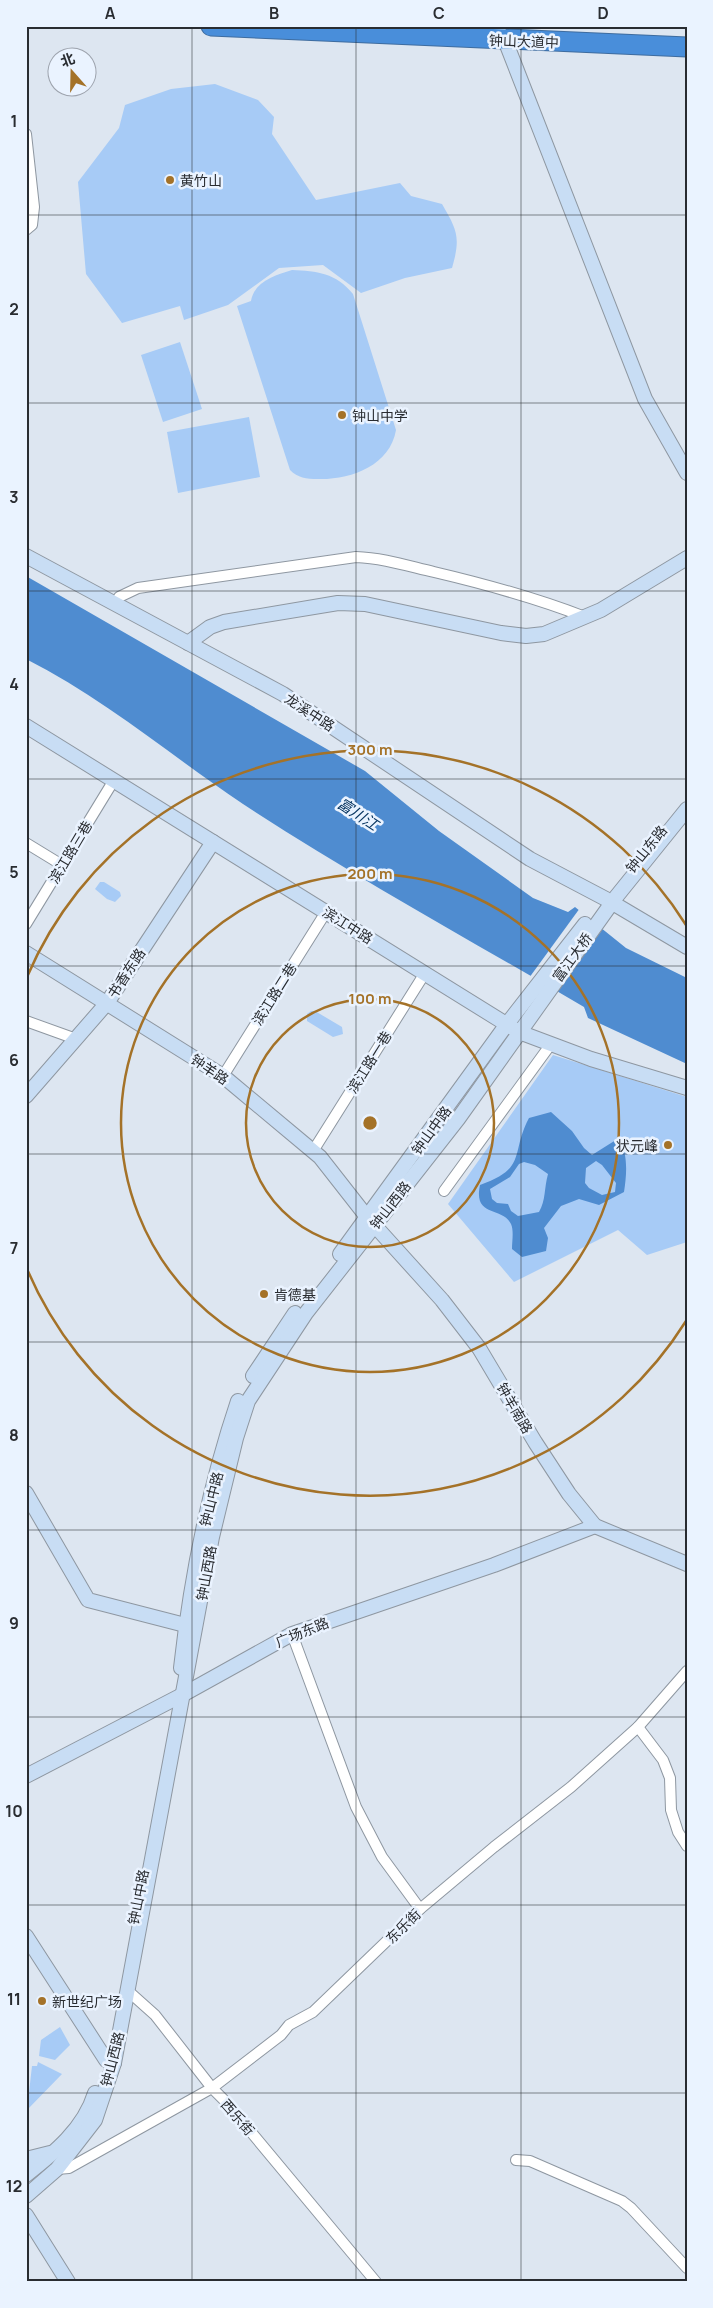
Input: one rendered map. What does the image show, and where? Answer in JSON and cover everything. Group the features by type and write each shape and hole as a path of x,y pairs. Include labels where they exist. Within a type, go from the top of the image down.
{"highway":[{"name":"钟山大道中","path":"211,26 687,36"},
{"name":"钟山大道中","path":"461,26 498,31 687,47"}],"main road":[{"path":"498,31 645,399 687,473"},
{"name":"龙溪中路","path":"26,547 119,597 191,640"},
{"name":"龙溪中路","path":"26,556 287,688 534,852 687,946"},
{"path":"191,640 224,622 338,603 365,604 391,608 502,633 526,636 544,634 601,610 687,558"},
{"name":"滨江中路","path":"26,726 519,1032 687,1088"},
{"name":"钟山东路","path":"611,898 687,800"},
{"name":"钟山东路","path":"611,898 687,809"},
{"name":"书香东路","path":"26,1096 107,1003 213,842"},
{"name":"龙溪中路","path":"611,898 687,937"},
{"name":"富江大桥","path":"529,1006 611,898"},
{"name":"钟羊路","path":"26,953 223,1076 320,1157 370,1220"},
{"name":"钟山中路","path":"26,2175 56,2152 79,2126 93,2101 110,2062 119,1993 181,1696 185,1625 196,1563 226,1436 239,1398 279,1335 370,1220 507,1024 529,1006"},
{"name":"钟山西路","path":"26,2196 57,2169 95,2120 126,1990 212,1537 236,1438 248,1400 370,1220 458,1119 519,1032 529,1006"},
{"name":"钟羊南路","path":"370,1220 442,1300 479,1348 535,1442 569,1494 595,1526 687,1564"},
{"path":"26,1493 88,1600 185,1625"},
{"name":"广场东路","path":"26,1776 181,1696 292,1634 494,1565 595,1526"},
{"path":"26,1936 110,2062"},
{"path":"26,2159 56,2152"},
{"path":"40,2184 33,2204 31,2225 68,2282"}],"street":[{"path":"26,134 34,207 32,225 26,230"},
{"path":"119,597 138,588 356,557 376,558 496,588 553,604 585,617"},
{"name":"滨江路三巷","path":"26,924 114,780"},
{"path":"26,843 62,865"},
{"name":"滨江路二巷","path":"223,1076 326,912"},
{"name":"滨江路一巷","path":"313,1151 425,973"},
{"path":"26,1021 76,1039"},
{"path":"444,1191 551,1044"},
{"path":"292,1634 356,1807 382,1857 420,1909"},
{"name":"东乐街","path":"212,2088 281,2035 289,2025 313,2012 420,1909 494,1847 571,1787 638,1727 687,1671"},
{"path":"638,1727 663,1760 670,1778 671,1810 678,1832 687,1846"},
{"path":"126,1990 155,2015 212,2088"},
{"name":"西乐街","path":"57,2169 69,2168 212,2088 226,2102 376,2282"},
{"path":"516,2160 530,2161 622,2201 631,2208 687,2268"}],"shaded area":[{"path":"215,84 258,100 274,117 272,134 316,200 400,183 411,196 442,204 456,234 457,241 452,268 405,278 361,293 323,265 279,268 228,305 184,320 180,306 122,323 86,274 78,182 119,128 125,105 171,89"},
{"path":"292,270 326,274 347,287 353,294 396,430 386,453 377,462 343,477 330,479 306,478 290,470 237,306 251,301 256,289 266,280"},
{"path":"180,342 202,409 163,422 141,355"},
{"path":"249,417 260,477 178,493 167,432"},
{"path":"100,882 104,882 120,892 121,896 115,902 107,899 95,889"},
{"path":"315,1011 342,1027 343,1034 333,1037 307,1021 307,1014"},
{"path":"553,1055 687,1097 687,1242 647,1255 618,1230 514,1282 448,1204"},
{"path":"60,2027 70,2045 55,2060 39,2056 41,2040"},
{"path":"38,2062 62,2074 27,2110 32,2066 37,2066"}],"water":[{"name":"富川江","path":"26,576 365,771 439,831 533,898 568,912 575,907 626,948 687,978 687,1064 588,1018 584,1007 285,831 216,786 83,691 26,659"},
{"path":"551,1112 572,1131 584,1148 592,1155 619,1138 624,1151 626,1171 624,1192 599,1205 579,1199 561,1206 544,1228 548,1238 546,1251 522,1257 512,1249 513,1233 511,1224 501,1215 484,1207 479,1195 480,1185 495,1179 512,1166 529,1118","holes":["596,1161 602,1165 616,1183 615,1192 602,1195 589,1188 585,1183 586,1168","524,1162 535,1165 548,1174 543,1203 539,1212 518,1216 511,1211 508,1204 497,1203 492,1199 490,1189 510,1177 519,1164"]}],"pier":[{"path":"580,908 604,927 556,993 529,978"}],"place":[{"name":"黄竹山","path":"170,180"},
{"name":"钟山中学","path":"342,415"},
{"name":"状元峰","path":"668,1145"},
{"name":"肯德基","path":"264,1294"},
{"name":"新世纪广场","path":"42,2001"}]}
